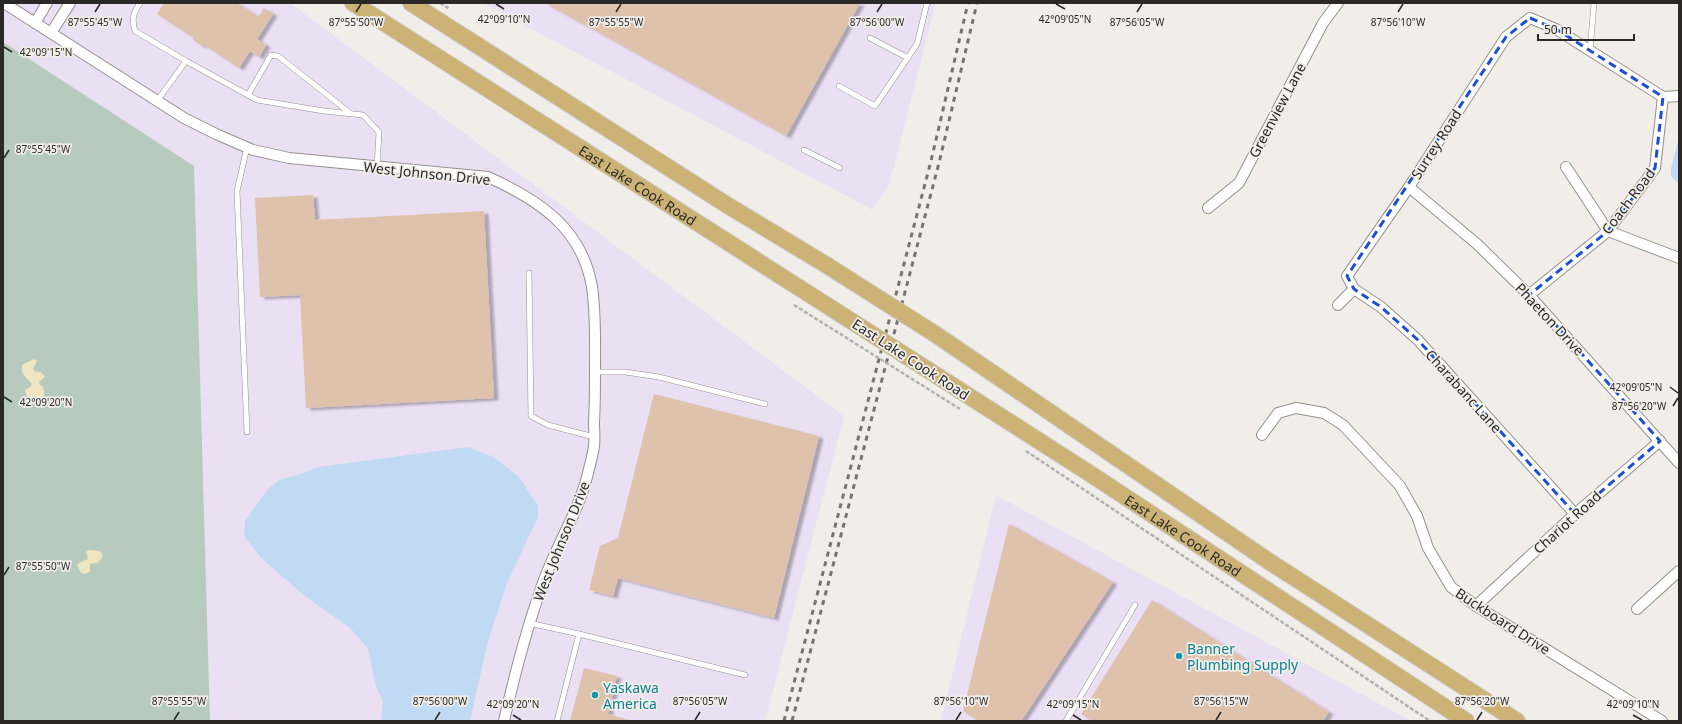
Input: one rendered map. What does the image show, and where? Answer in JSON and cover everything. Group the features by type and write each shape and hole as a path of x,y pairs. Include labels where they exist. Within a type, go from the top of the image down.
{"main road":[{"name":"East Lake Cook Road","path":"353,3 1086,471 1466,721"},
{"name":"East Lake Cook Road","path":"411,3 727,205 936,334 1270,562 1517,721"}],"street":[{"name":"West Johnson Drive","path":"4,3 184,118 247,147 289,158 377,168 488,177 517,190 543,206 557,219 573,238 584,259 592,286 595,325 594,445 588,475 576,508 544,579 523,643 504,721"},
{"path":"35,23 47,3"},
{"path":"51,33 70,3"},
{"name":"Greenview Lane","path":"1208,208 1239,183 1323,23 1338,3"},
{"name":"Surrey Road","path":"1347,276 1409,187 1506,38 1530,18 1556,29 1590,51"},
{"path":"1590,51 1663,97 1679,96"},
{"name":"Coach Road","path":"1529,295 1608,231 1655,168 1663,97"},
{"path":"1566,167 1608,231 1679,258"},
{"name":"Phaeton Drive","path":"1409,187 1476,244 1529,295 1679,463"},
{"name":"Charabanc Lane","path":"1347,276 1354,289 1381,307 1418,340 1575,514"},
{"path":"1338,305 1354,289"},
{"name":"Buckboard Drive","path":"1262,435 1278,413 1296,408 1324,413 1343,425 1400,486 1417,516 1428,548 1451,587 1476,606 1662,721"},
{"name":"Chariot Road","path":"1476,606 1575,514 1660,441"},
{"path":"1636,608 1679,571"}],"lane":[{"path":"140,3 135,11 132,22 135,30 186,61 257,100 324,111 363,115 378,132 377,168"},
{"path":"839,86 875,106 917,44 927,3"},
{"path":"1590,51 1594,3"},
{"path":"870,38 908,58"},
{"path":"248,95 271,55 278,56 350,113"},
{"path":"158,101 186,61"},
{"path":"247,147 237,191 247,432"},
{"path":"804,150 840,168"},
{"path":"529,274 532,416 548,425 594,437"},
{"path":"595,372 625,372 659,377 765,404"},
{"path":"1066,721 1136,605"},
{"path":"530,623 745,675"},
{"path":"557,721 579,634"}],"path":[{"path":"794,305 966,413"},
{"path":"1022,449 1430,721"}],"highlighted area":[{"path":"1530,18 1556,29 1663,97 1655,168 1608,231 1529,295 1660,441 1575,514 1418,340 1381,307 1354,289 1347,276 1506,37"}],"shaded area":[{"path":"3,3 290,3 844,416 765,721 210,721 194,166 3,42"},
{"path":"482,3 936,3 889,185 873,210"},
{"path":"996,495 1411,721 941,721"}],"green space":[{"path":"3,42 194,166 210,721 3,721"}],"sand":[{"path":"34,359 37,361 33,369 36,372 43,374 45,377 39,382 43,387 44,394 44,398 40,403 31,401 27,396 25,390 32,384 24,376 22,371 22,365"},
{"path":"89,550 100,551 103,556 98,563 90,564 90,572 84,574 80,572 77,564 88,559 86,552"}],"water":[{"path":"1679,138 1679,184 1671,176 1671,168"},
{"path":"468,447 493,457 519,477 538,506 538,517 507,583 488,641 470,721 381,721 383,701 376,687 368,649 349,627 306,597 261,558 244,536 245,521 268,489 279,480 319,467"}],"building":[{"path":"164,3 237,3 258,17 264,8 273,14 257,39 266,45 259,57 250,51 239,68 203,44 202,46 192,39 194,38 157,14"},
{"path":"545,3 860,3 786,136"},
{"path":"313,195 315,220 484,211 494,398 306,408 300,295 260,297 255,198"},
{"path":"654,394 819,436 774,618 618,578 613,596 589,590 600,546 618,538"},
{"path":"1009,524 1113,582 1021,721 979,721 963,711"},
{"name":"Banner Plumbing Supply","path":"1152,600 1329,712 1323,721 1092,721 1081,714"},
{"name":"Yaskawa America","path":"584,668 617,676 608,714 632,721 570,721"}],"railway":[{"path":"784,721 931,161 968,3"},
{"path":"792,721 939,163 977,3"}],"place":[{"name":"Banner Plumbing Supply","path":"1179,656"},
{"name":"Yaskawa America","path":"595,695"}]}
